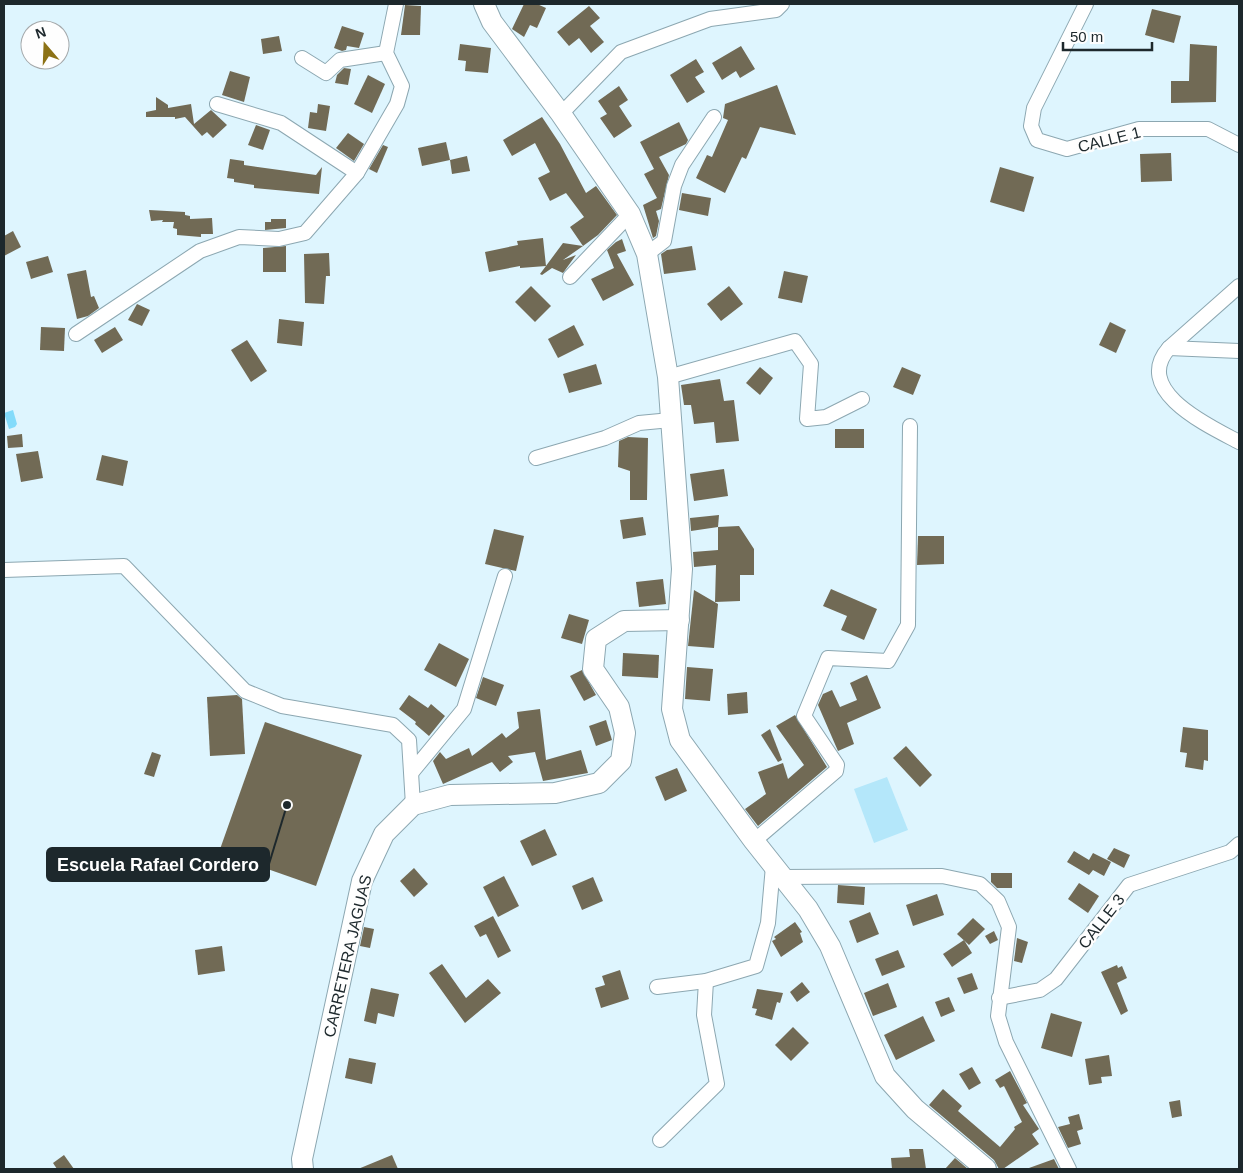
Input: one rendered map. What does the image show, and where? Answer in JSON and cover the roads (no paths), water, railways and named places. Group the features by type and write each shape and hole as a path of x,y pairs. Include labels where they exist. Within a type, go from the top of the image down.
{"street":[{"path":"76,334 200,251 238,237 279,240 305,233 357,173 397,104 402,86 386,52 396,4"},
{"path":"484,4 492,22 560,114 630,214 648,254 668,377 682,569 672,709 680,740 754,841 808,909 830,946 885,1076 914,1109 986,1169"},
{"path":"560,114 621,52 710,19 776,10 782,4"},
{"name":"CALLE 1","path":"1086,4 1034,108 1031,126 1037,140 1067,149 1139,129 1208,129 1239,146"},
{"path":"302,58 326,73 340,60 386,52"},
{"path":"217,104 281,123 357,173"},
{"path":"648,254 664,241 674,186 682,165 714,117"},
{"path":"570,277 630,214"},
{"path":"1239,286 1169,348 1161,359 1159,371 1162,383 1171,398 1185,412 1239,442"},
{"path":"668,377 795,341 811,364 807,418 826,417 862,399"},
{"path":"1169,348 1239,351"},
{"path":"536,458 605,438 639,423 672,420"},
{"path":"754,841 836,772 837,766 804,716 828,658 888,661 908,625 910,426"},
{"path":"4,570 124,566 245,691 282,706 394,725 409,740 413,805"},
{"path":"412,772 464,709 505,576"},
{"name":"CARRETERA JAGUAS","path":"304,1169 302,1158 362,881 384,834 413,805 450,795 555,793 599,783 621,761 625,733 619,707 592,668 596,639 624,621 679,620"},
{"name":"CALLE 3","path":"999,998 1040,990 1056,979 1129,885 1230,852 1239,844"},
{"path":"657,987 706,981 756,966 768,924 777,871"},
{"path":"777,871 942,876 980,884 998,902 1009,927 998,1016 1006,1042 1069,1169"},
{"path":"660,1140 717,1084 704,1015 706,981"}],"place":[{"name":"Escuela Rafael Cordero","path":"287,805"}]}
